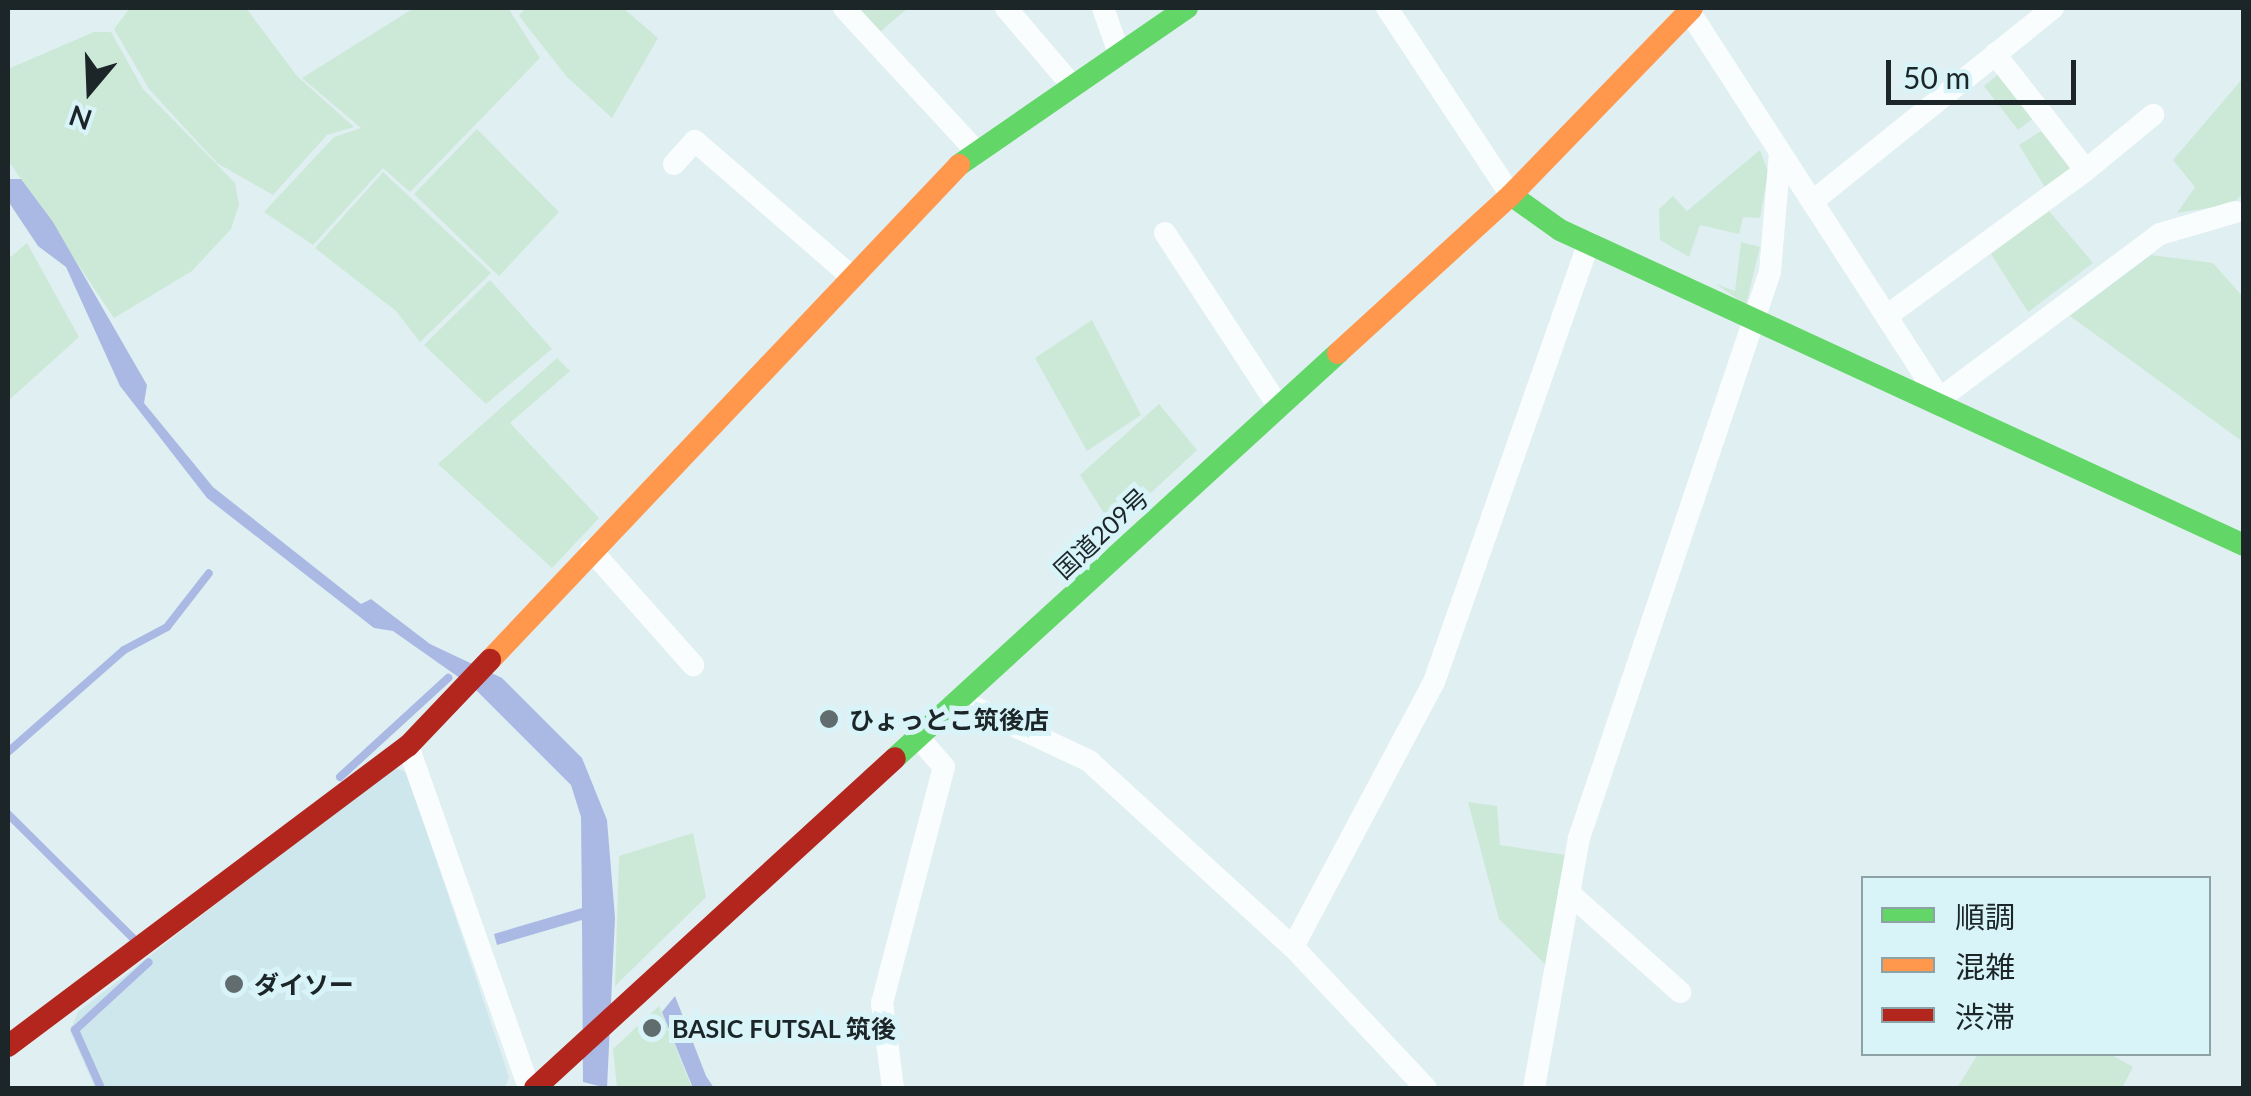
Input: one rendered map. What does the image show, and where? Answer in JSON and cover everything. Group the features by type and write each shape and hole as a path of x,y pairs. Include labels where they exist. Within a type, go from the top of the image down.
{"main road":[{"path":"8,1046 408,746 974,150 1187,8"},
{"name":"国道209号","path":"532,1088 1510,196 1689,9"},
{"path":"1510,196 1589,243 1944,403 2244,545"}],"street":[{"path":"844,8 974,150"},
{"path":"1006,8 1071,84"},
{"path":"1103,8 1119,52"},
{"path":"1386,8 1510,196"},
{"path":"1812,201 2053,8"},
{"path":"1689,9 1944,403 2160,234 2236,212"},
{"path":"1995,54 2086,170"},
{"path":"1888,315 2086,170 2152,115"},
{"path":"674,164 696,141 851,276"},
{"path":"1534,1088 1569,893 1592,793 1770,272 1780,154"},
{"path":"1165,233 1279,406"},
{"path":"1293,948 1434,682 1589,243"},
{"path":"591,550 692,665"},
{"path":"960,700 1089,761 1293,948 1426,1088"},
{"path":"892,1088 882,1003 944,767 919,738"},
{"path":"408,746 532,1088"},
{"path":"1569,893 1680,992"}],"shaded area":[{"path":"392,767 407,772 509,1077 505,1088 95,1088 70,1031 78,1012"}],"green space":[{"path":"130,8 246,8 297,76 354,127 327,135 273,195 217,163 149,89 114,29"},
{"path":"414,8 508,8 540,58 410,192 383,168 313,245 264,212 334,137 361,128 302,78"},
{"path":"525,8 623,8 658,38 612,118 567,77 519,16"},
{"path":"856,8 908,8 880,32"},
{"path":"94,32 111,32 143,89 235,183 239,205 231,229 192,271 114,318 8,160 8,69"},
{"path":"2000,73 2035,117 2018,130 1984,86"},
{"path":"2243,78 2243,193 2233,204 2177,213 2195,187 2173,160"},
{"path":"477,129 559,212 499,276 414,194"},
{"path":"2041,131 2073,173 2046,189 2019,145"},
{"path":"1760,150 1768,172 1760,218 1743,217 1739,234 1700,225 1689,257 1660,240 1659,209 1673,196 1687,211"},
{"path":"383,172 491,273 420,342 396,311 315,248"},
{"path":"2049,211 2093,263 2028,312 1991,254"},
{"path":"1741,242 1760,247 1746,305 1716,284 1735,291"},
{"path":"27,243 79,337 8,401 8,259"},
{"path":"2151,255 2213,263 2243,297 2243,442 2070,316"},
{"path":"490,280 552,349 486,404 424,345"},
{"path":"1092,320 1141,415 1087,451 1035,358"},
{"path":"557,358 570,371 510,423 599,518 552,568 438,464"},
{"path":"1159,404 1197,450 1113,528 1080,475"},
{"path":"1468,802 1497,806 1500,845 1566,855 1546,965 1499,919"},
{"path":"693,833 706,897 615,986 619,856"},
{"name":"BASIC FUTSAL 筑後","path":"659,1006 692,1088 617,1088 613,1049"},
{"path":"1977,1056 2114,1056 2133,1067 2122,1088 1957,1088"}],"water":[{"path":"8,179 21,179 53,222 147,385 144,403 213,487 361,604 371,599 430,644 502,678 582,758 607,820 615,918 607,1088 583,1082 582,920 497,945 494,934 582,908 581,817 571,785 474,688 393,631 374,628 207,498 120,386 66,267 38,246 8,201"},
{"path":"675,996 714,1088 693,1088 662,1012"}],"waterway":[{"path":"8,752 124,650 167,627 209,573"},
{"path":"340,777 448,678"},
{"path":"8,814 136,941"},
{"path":"101,1088 75,1030 149,962"}],"traffic: fast":[{"path":"959,165 1187,8"},
{"path":"1511,195 1560,230 2244,545"},
{"path":"895,758 1338,353"}],"traffic: slow":[{"path":"1338,353 1511,195 1692,8"},
{"path":"490,660 959,165"}],"traffic: jam":[{"path":"8,1046 408,746 490,660"},
{"path":"535,1088 895,758"}],"place":[{"name":"ひょっとこ筑後店","path":"829,719"},
{"name":"ダイソー","path":"234,984"},
{"name":"BASIC FUTSAL 筑後","path":"652,1028"}]}
